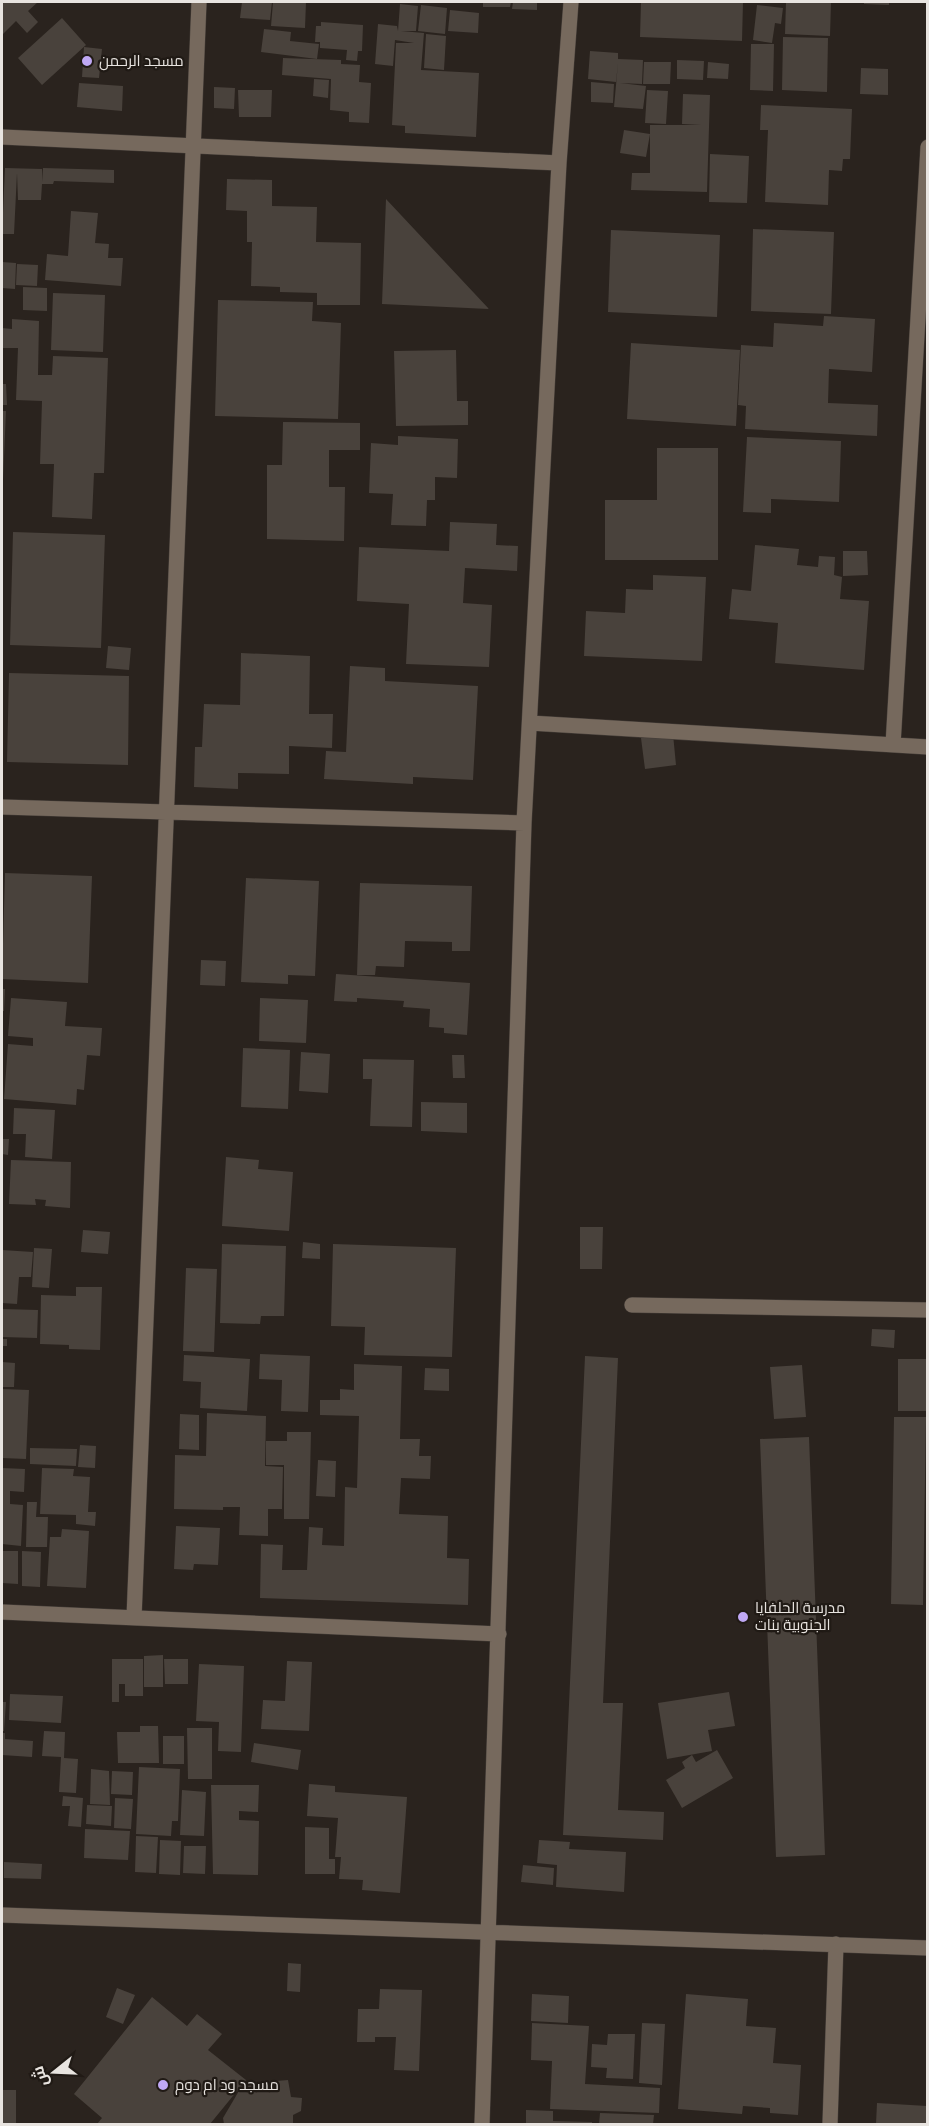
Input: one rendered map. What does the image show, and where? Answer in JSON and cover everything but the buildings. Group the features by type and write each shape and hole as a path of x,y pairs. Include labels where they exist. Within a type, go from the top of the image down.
{"street":[{"path":"134,1618 199,2"},
{"path":"482,2124 490,1932 524,823 559,163 571,2"},
{"path":"2,136 559,163"},
{"path":"893,745 927,147"},
{"path":"530,723 927,747"},
{"path":"2,807 524,823"},
{"path":"632,1305 927,1310"},
{"path":"2,1612 499,1634"},
{"path":"2,1915 927,1948"},
{"path":"830,2124 836,1944"}],"place":[{"name":"مسجد الرحمن","path":"87,61"},
{"name":"مدرسة الحلفايا الجنوبية بنات","path":"743,1617"},
{"name":"مسجد ود ام دوم","path":"163,2085"}]}
